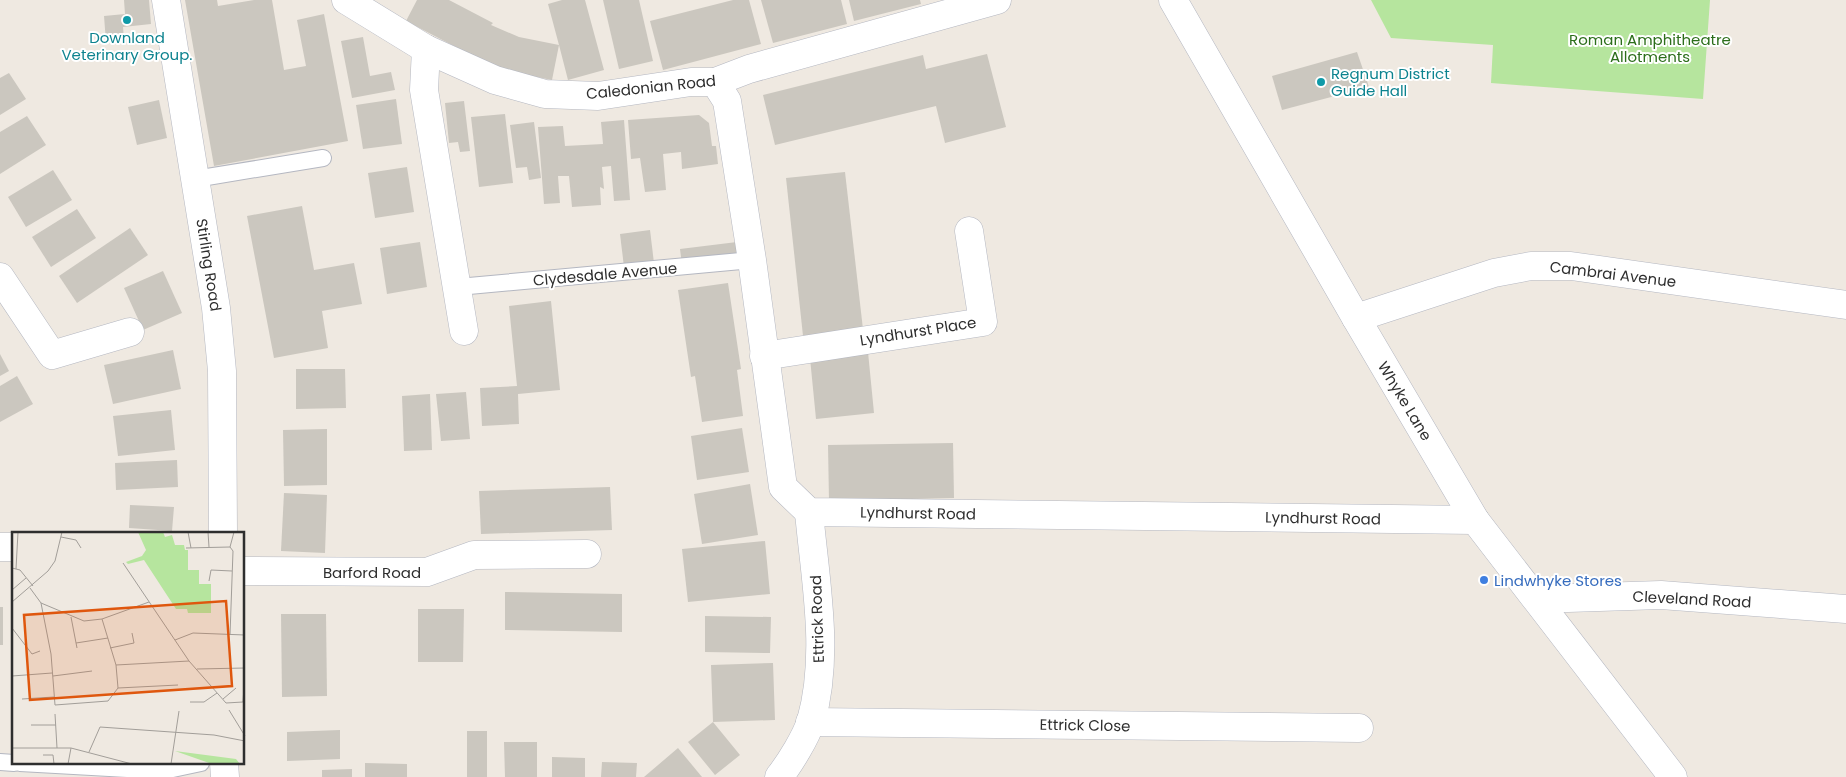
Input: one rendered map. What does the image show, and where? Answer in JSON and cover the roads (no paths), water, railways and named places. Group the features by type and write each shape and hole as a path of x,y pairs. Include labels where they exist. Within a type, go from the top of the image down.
{"street":[{"name":"Stirling Road","path":"166,0 216,308 222,371 223,532"},
{"name":"Caledonian Road","path":"346,0 426,48 494,80 545,94 598,96 692,82 715,82 749,69 997,0"},
{"name":"Whyke Lane","path":"1173,0 1475,520 1673,777"},
{"path":"426,48 424,90 464,331"},
{"path":"715,82 727,101 752,260 783,487 809,512"},
{"name":"Lyndhurst Place","path":"764,356 983,322 969,231"},
{"name":"Cambrai Avenue","path":"1356,318 1494,273 1531,266 1571,266 1846,305"},
{"path":"0,277 52,355 130,332"},
{"name":"Lyndhurst Road","path":"809,512 1475,520"},
{"name":"Ettrick Road","path":"779,777 788,765 810,722 818,684 821,639 809,512"},
{"name":"Barford Road","path":"245,571 427,572 474,555 587,554"},
{"name":"Cleveland Road","path":"1537,599 1661,595 1846,609"},
{"name":"Ettrick Close","path":"810,722 1359,728"},
{"path":"224,764 225,777"}],"lane":[{"path":"195,179 323,158"},
{"name":"Clydesdale Avenue","path":"458,287 752,260"},
{"path":"38,764 163,771 196,764"}],"place":[{"name":"Downland Veterinary Group.","path":"127,20"},
{"name":"Regnum District Guide Hall","path":"1321,82"},
{"name":"Lindwhyke Stores","path":"1484,580"}],"park label":[{"name":"Roman Amphitheatre Allotments","path":"1650,48"}]}
